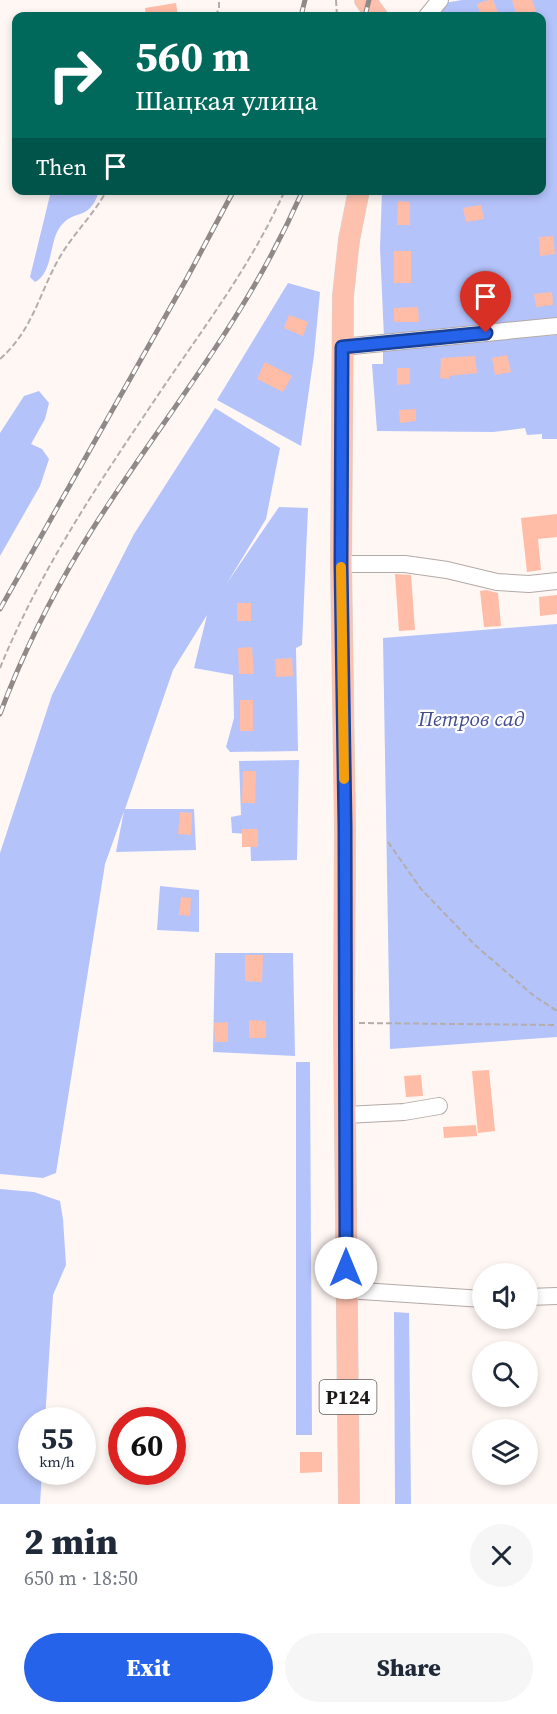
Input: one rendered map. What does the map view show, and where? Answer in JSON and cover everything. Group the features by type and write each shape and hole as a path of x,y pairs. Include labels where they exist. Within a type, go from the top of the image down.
{"main road":[{"path":"346,1290 345,827 341,564 342,347 343,296 349,240 358,195"},
{"name":"Р124","path":"346,1290 349,1504"}],"street":[{"path":"342,347 557,327"},
{"path":"341,564 405,564 447,570 497,582 529,584 557,581"},
{"path":"345,1115 404,1112 439,1106"},
{"path":"346,1290 472,1298"},
{"path":"538,1297 557,1296"}],"path":[{"path":"0,359 24,332 61,254 93,214 104,195"},
{"path":"0,668 14,634 69,532 151,406 230,291 268,228 283,195"},
{"path":"388,842 421,889 475,945 534,996 557,1011"},
{"path":"344,1023 557,1025"}],"green space":[{"path":"462,0 557,0 557,322 384,338 380,248 382,195 546,195 546,12 436,12 444,3"},
{"path":"50,195 97,195 91,207 71,217 60,227 48,265 41,278 35,282 30,277"},
{"path":"288,283 320,292 301,446 217,400"},
{"path":"557,335 557,439 542,439 542,434 527,435 525,428 493,432 377,431 372,364 383,364 383,349"},
{"path":"39,391 49,403 45,419 31,444 42,449 49,459 40,486 0,556 0,433 24,396"},
{"path":"215,408 280,448 266,519 227,583 279,507 308,508 302,645 296,648 298,751 230,752 226,747 234,718 233,675 194,668 207,615 173,670 125,809 194,809 196,850 116,852 124,811 105,864 56,1173 43,1178 0,1174 0,853 52,695 134,534"},
{"name":"Петров сад","path":"557,624 557,1037 390,1049 383,638"},
{"path":"299,760 297,860 251,861 250,834 232,833 231,817 241,815 239,761"},
{"path":"160,886 199,890 199,932 157,930"},
{"path":"215,953 293,953 295,1056 213,1052"},
{"path":"296,1062 310,1062 312,1435 296,1435"},
{"path":"0,1189 34,1192 60,1201 66,1265 53,1295 46,1407 18,1407 18,1485 41,1485 40,1504 0,1504"},
{"path":"394,1312 409,1313 411,1504 395,1504"}],"building":[{"path":"493,0 498,12 480,12 477,4"},
{"path":"512,0 532,0 536,11 532,12 516,12"},
{"path":"176,3 178,12 146,12 145,8"},
{"path":"398,201 410,202 410,225 397,225"},
{"path":"481,205 484,219 466,222 463,208"},
{"path":"553,236 555,254 540,256 539,237"},
{"path":"394,251 411,251 411,283 394,283"},
{"path":"552,292 553,305 536,307 534,294"},
{"path":"488,300 503,300 503,314 488,314"},
{"path":"418,307 419,322 394,322 394,308"},
{"path":"289,315 308,322 303,336 284,328"},
{"path":"507,355 511,372 495,375 492,358"},
{"path":"475,356 477,373 449,376 449,379 440,378 441,358"},
{"path":"265,362 292,376 283,392 257,379"},
{"path":"397,368 410,368 410,384 397,385"},
{"path":"416,409 416,421 400,423 399,410"},
{"path":"557,514 557,537 538,539 541,570 527,572 521,518"},
{"path":"395,574 411,575 415,630 399,631"},
{"path":"480,591 498,593 501,626 484,627"},
{"path":"557,595 557,614 540,616 539,597"},
{"path":"237,603 251,603 251,621 237,621"},
{"path":"252,647 254,674 239,674 238,648"},
{"path":"292,658 293,676 276,677 275,659"},
{"path":"240,700 253,700 253,731 240,731"},
{"path":"243,771 256,771 255,803 242,803"},
{"path":"180,812 192,813 191,835 178,834"},
{"path":"242,829 258,829 258,847 242,847"},
{"path":"181,897 191,898 190,916 179,915"},
{"path":"245,955 263,955 262,982 245,981"},
{"path":"249,1020 266,1021 266,1038 249,1038"},
{"path":"228,1022 228,1042 215,1042 214,1023"},
{"path":"489,1070 495,1131 478,1133 472,1071"},
{"path":"421,1075 423,1096 406,1097 404,1076"},
{"path":"476,1125 477,1136 444,1138 443,1127"},
{"path":"300,1452 322,1452 322,1472 300,1473"}],"railway":[{"path":"302,12 305,0"},
{"path":"366,12 369,0"},
{"path":"0,609 231,195"},
{"path":"0,714 27,649 70,566 119,488 244,304 271,256 301,195"}],"slow traffic":[{"path":"341,567 344,779"}],"route":[{"path":"346,1268 345,827 341,564 342,347 486,333"}]}
